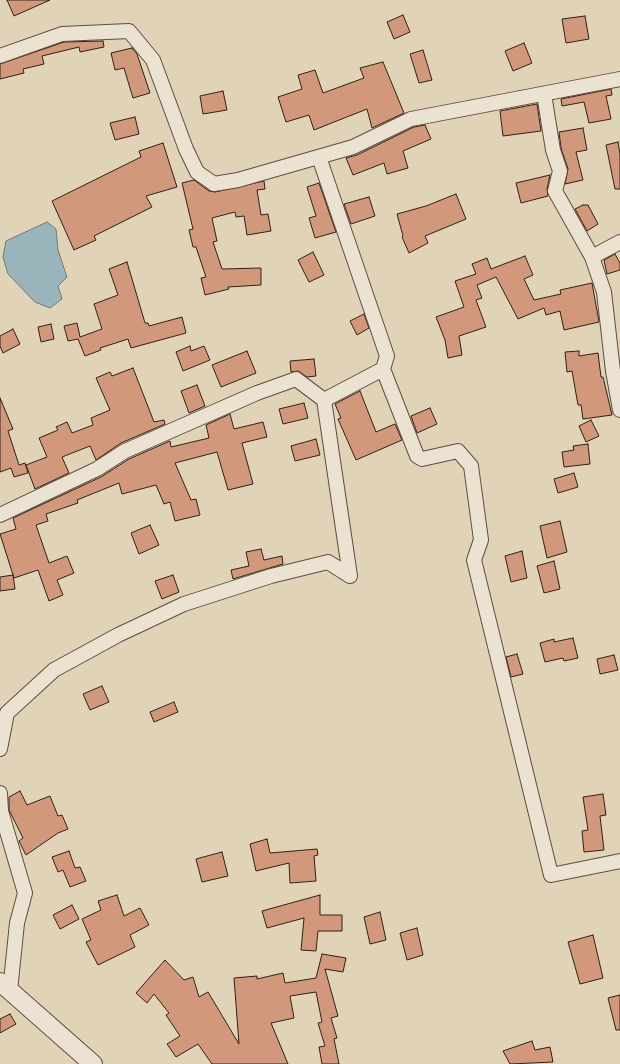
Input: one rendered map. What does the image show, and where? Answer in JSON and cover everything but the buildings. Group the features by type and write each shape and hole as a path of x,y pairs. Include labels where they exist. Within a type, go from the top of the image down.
{"street":[{"path":"0,56 62,34 129,31 153,60 186,149 197,172 214,184 238,180 353,147 411,118 620,81"},
{"path":"544,94 553,150 560,171 555,191 592,258 604,292 613,371 620,410"},
{"path":"319,157 387,356 383,369 417,456 422,459 458,452 471,466 481,540 474,560 550,875 620,861"},
{"path":"592,258 620,242"},
{"path":"324,400 383,369"},
{"path":"0,515 97,469 131,448 257,393 296,379 324,400 350,576 328,562 271,576 184,604 118,635 54,670 7,713 0,749"},
{"path":"0,793 1,811 25,893 17,923 5,987 93,1064"}],"water":[{"path":"47,222 56,229 58,250 67,277 58,286 62,299 50,308 35,302 8,274 3,257 6,241"}]}
